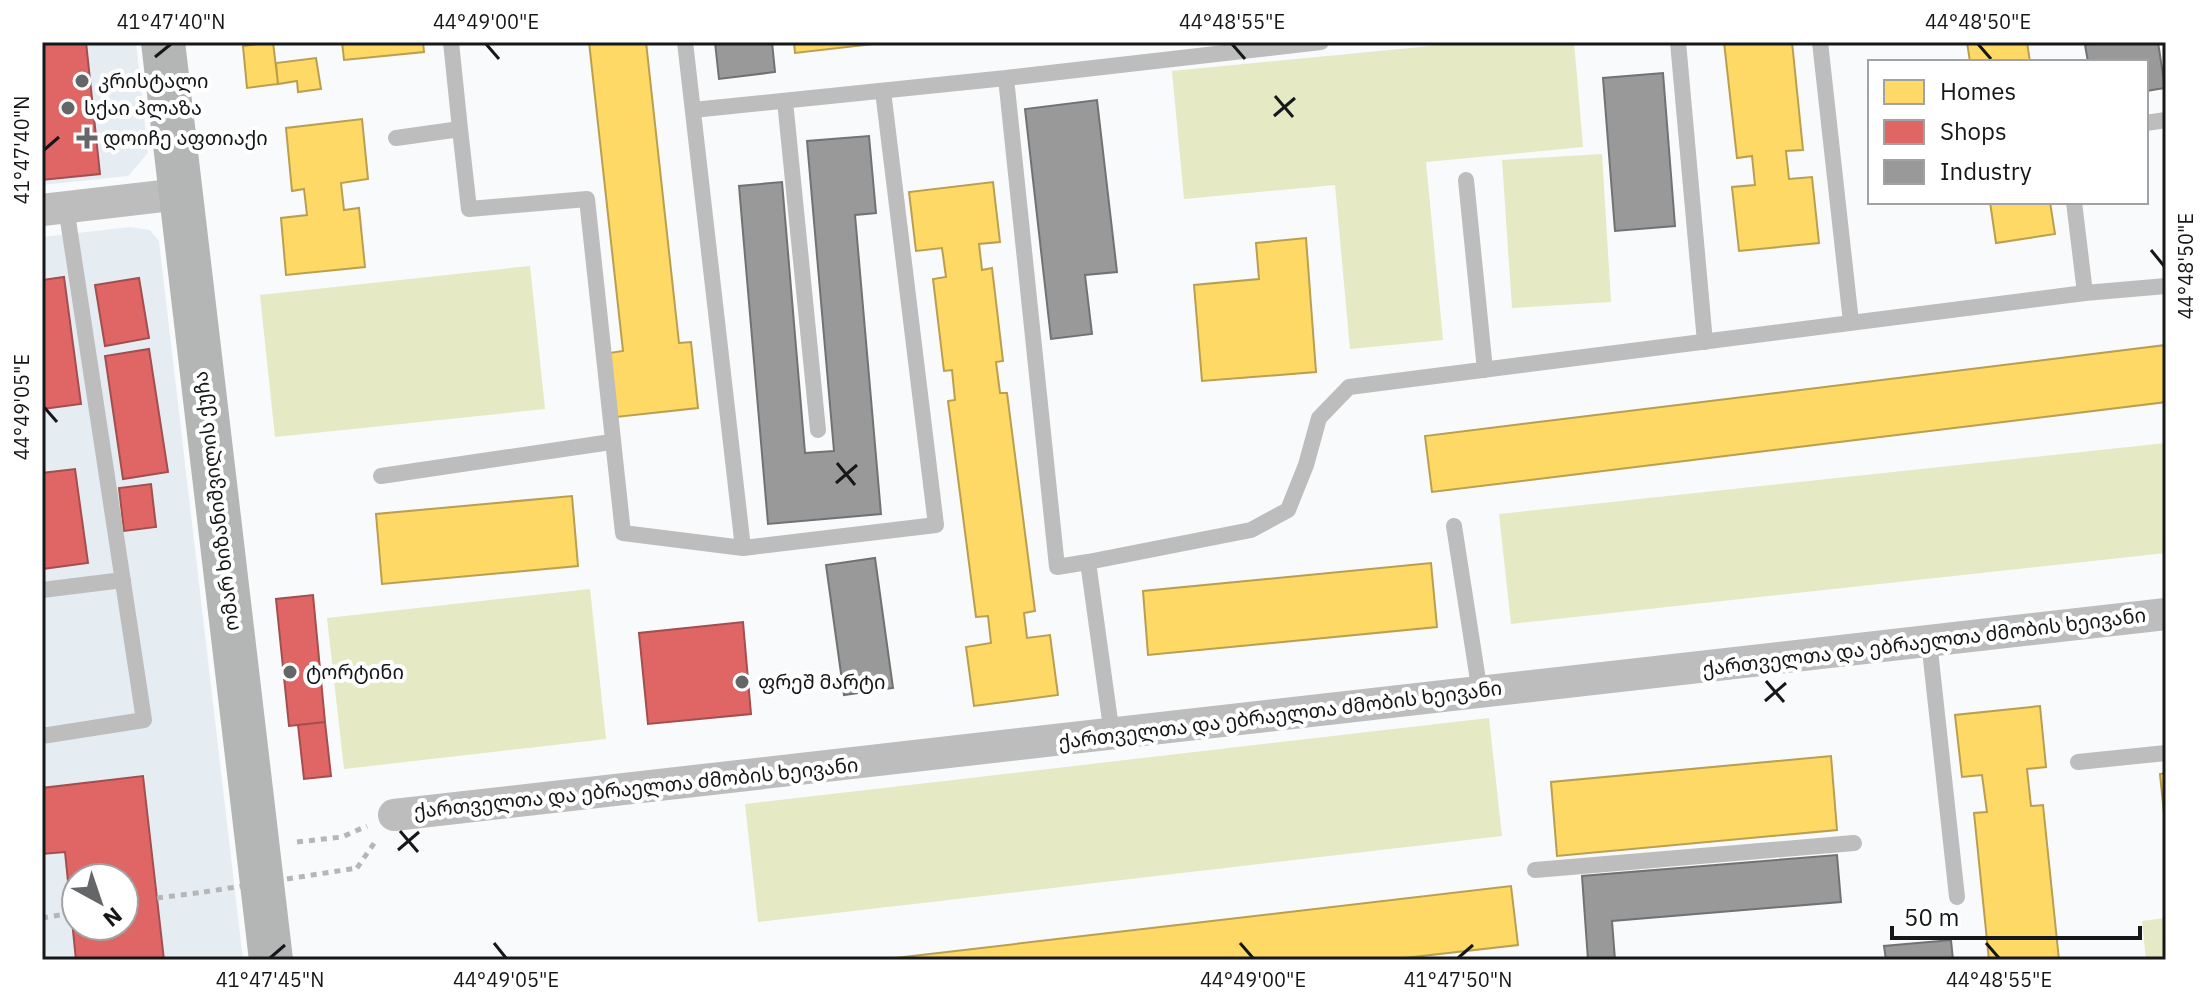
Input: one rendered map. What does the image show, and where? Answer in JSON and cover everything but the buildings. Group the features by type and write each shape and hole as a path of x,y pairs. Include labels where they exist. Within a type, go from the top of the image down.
{"main road":[{"name":"ომარ ხიზანიშვილის ქუჩა","path":"163,42 271,960"}],"street":[{"path":"54,209 180,194"},
{"name":"ქართველთა და ებრაელთა ძმობის ხეივანი","path":"394,815 2166,614"}],"lane":[{"path":"451,42 469,209 587,199 623,533 743,548 936,525 883,91"},
{"path":"685,42 743,548"},
{"path":"693,110 1321,42"},
{"path":"1678,42 1705,342"},
{"path":"1820,42 1851,322"},
{"path":"1006,78 1057,567 1251,530 1288,510 1306,465 1319,418 1349,387 2085,293 2166,286"},
{"path":"785,101 818,430"},
{"path":"396,138 460,129"},
{"path":"1466,180 1485,370"},
{"path":"2074,204 2085,293"},
{"path":"42,736 144,720 123,580 54,209"},
{"path":"381,476 611,442"},
{"path":"1454,526 1480,693"},
{"path":"1088,562 1112,735"},
{"path":"42,590 123,580"},
{"path":"1929,641 1957,897"},
{"path":"2078,762 2166,753"},
{"path":"1535,870 1854,843"}],"path":[{"path":"297,842 342,837"},
{"path":"157,898 357,868"}],"shaded area":[{"path":"42,42 136,42 148,153 128,176 42,185"},
{"path":"130,227 150,230 159,241 243,960 42,960 42,237"}],"green space":[{"path":"1473,42 1574,42 1583,147 1426,162 1443,340 1350,349 1335,185 1184,199 1172,71"},
{"path":"1602,154 1611,302 1512,308 1502,160"},
{"path":"530,266 545,409 275,437 260,295"},
{"path":"2166,443 2166,553 1511,624 1499,514"},
{"path":"590,589 606,739 344,769 327,618"},
{"path":"1489,718 1502,836 758,922 745,804"},
{"path":"2166,918 2166,960 2146,960 2142,921"}],"place":[{"name":"კრისტალი","path":"82,81"},
{"name":"სქაი პლაზა","path":"68,108"},
{"name":"დოიჩე აფთიაქი","path":"87,138"},
{"name":"ტორტინი","path":"290,672"},
{"name":"ფრეშ მარტი","path":"742,682"}]}
